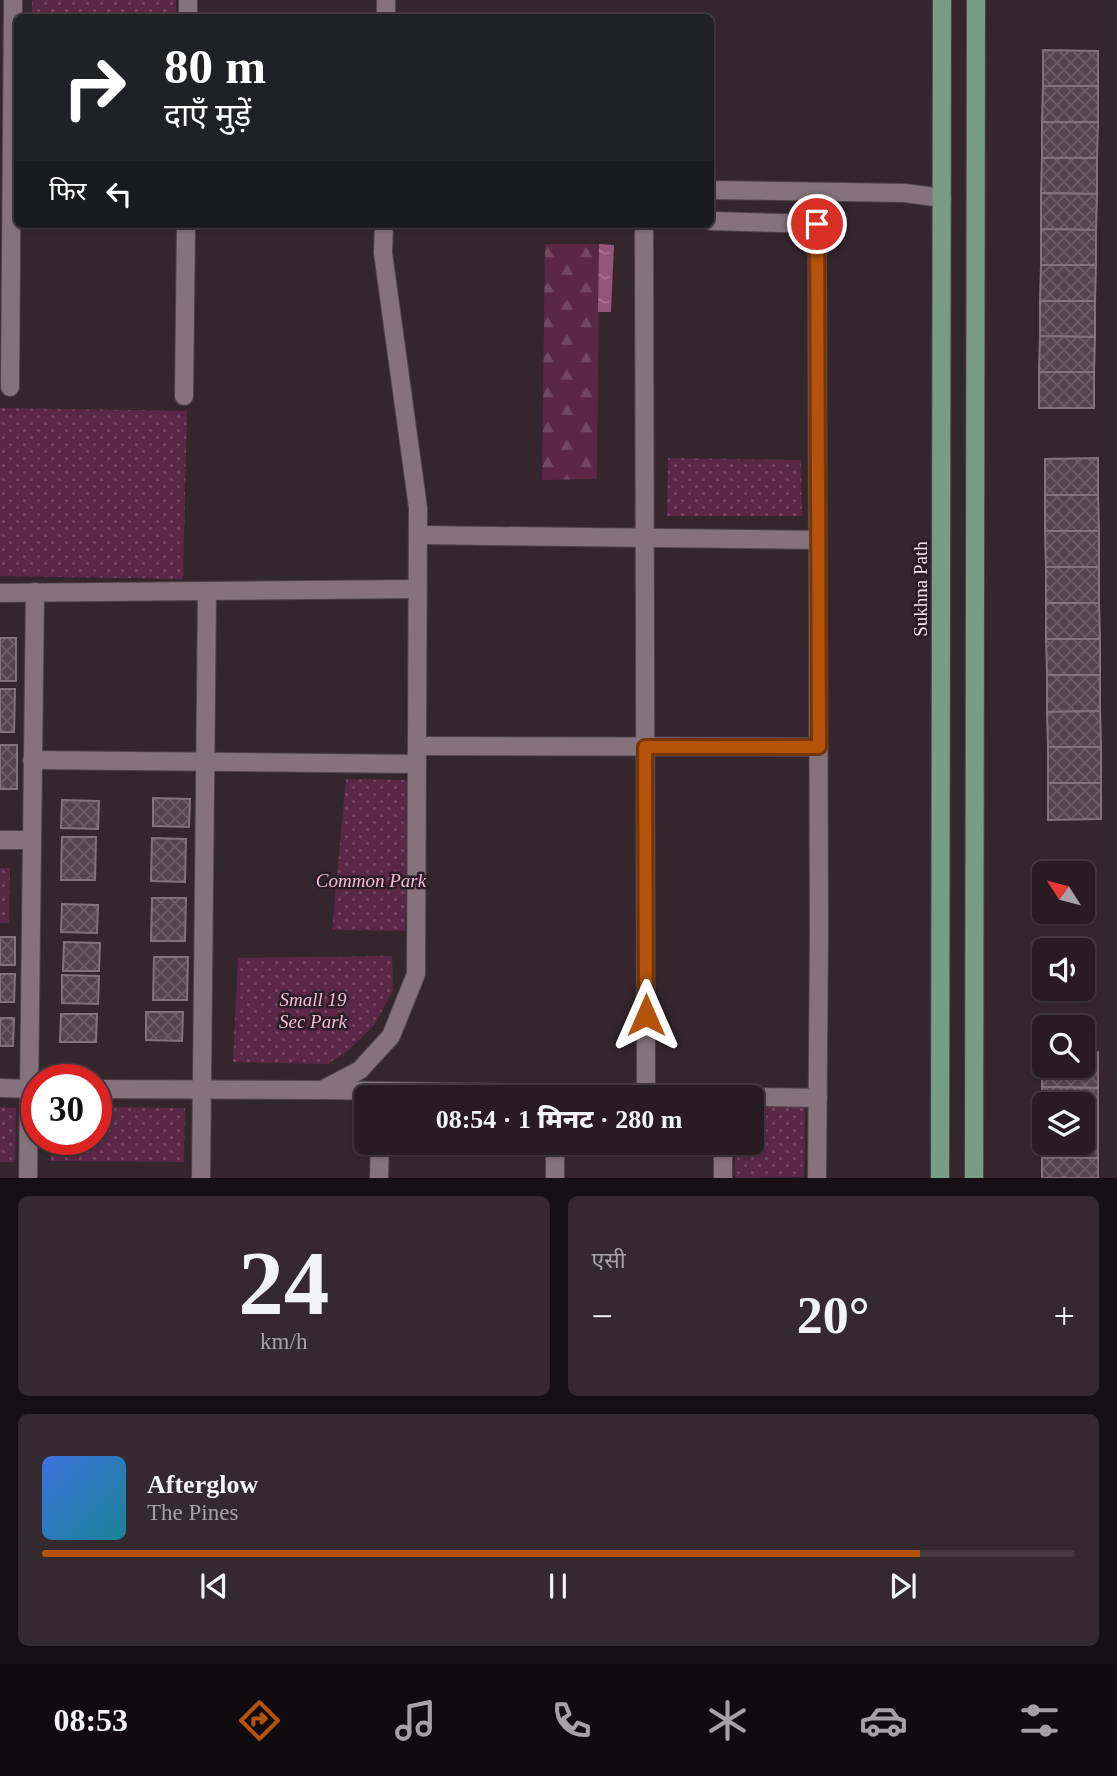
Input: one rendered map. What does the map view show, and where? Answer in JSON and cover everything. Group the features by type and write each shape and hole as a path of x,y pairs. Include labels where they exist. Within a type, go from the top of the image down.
{"main road":[{"name":"Sukhna Path","path":"940,1178 942,0"},
{"path":"974,1178 976,0"}],"street":[{"path":"10,387 10,93 13,0"},
{"path":"714,190 905,193 942,198"},
{"path":"714,221 817,224 817,1178"},
{"path":"184,396 186,228"},
{"path":"322,1090 360,1070 391,1036 416,974 418,508 383,253 384,228"},
{"path":"644,228 646,1085"},
{"path":"418,535 818,540"},
{"path":"0,593 417,589"},
{"path":"201,1178 206,591"},
{"path":"33,1064 32,760 35,592"},
{"path":"416,746 819,747"},
{"path":"32,760 416,764"},
{"path":"0,840 32,840"},
{"path":"0,1088 21,1088"},
{"path":"112,1089 354,1092"},
{"path":"764,1097 818,1098"},
{"path":"28,1178 29,1155"},
{"path":"379,1178 380,1155"},
{"path":"555,1155 555,1178"},
{"path":"723,1155 723,1178"}],"green space":[{"path":"32,0 176,0 176,14 32,14"},
{"path":"545,244 599,244 597,479 542,480"},
{"path":"0,408 187,411 183,579 0,576"},
{"path":"668,458 801,460 802,516 667,516"},
{"name":"Common Park","path":"346,779 409,780 405,931 332,930"},
{"path":"0,868 10,868 9,923 0,923"},
{"name":"Small 19 Sec Park","path":"392,956 393,990 375,1024 349,1050 328,1064 233,1062 238,958"},
{"path":"805,1104 804,1177 735,1178 735,1155 764,1155 764,1106"},
{"path":"0,1107 16,1108 15,1162 0,1162"},
{"path":"112,1107 185,1108 184,1162 50,1161 50,1155 112,1155"}],"water":[{"path":"599,244 614,245 611,312 598,312"}],"building":[{"path":"1043,50 1098,51 1098,86 1043,86"},
{"path":"1043,86 1098,86 1098,122 1042,122"},
{"path":"1042,122 1098,122 1097,158 1042,158"},
{"path":"1042,158 1097,158 1097,194 1041,193"},
{"path":"1041,193 1097,194 1096,230 1041,229"},
{"path":"1041,229 1096,230 1096,265 1041,265"},
{"path":"1041,265 1096,265 1095,301 1040,301"},
{"path":"1040,301 1095,301 1095,337 1040,336"},
{"path":"1040,336 1095,337 1094,372 1039,372"},
{"path":"1039,372 1094,372 1094,408 1039,408"},
{"path":"1098,458 1098,495 1045,495 1045,459"},
{"path":"1045,495 1098,495 1099,531 1045,531"},
{"path":"1045,531 1099,531 1099,567 1046,567"},
{"path":"1046,567 1099,567 1099,603 1046,603"},
{"path":"1046,603 1099,603 1100,639 1046,639"},
{"path":"0,638 16,638 16,681 0,681"},
{"path":"1046,639 1100,639 1100,675 1047,675"},
{"path":"1047,675 1100,675 1100,711 1047,712"},
{"path":"0,689 15,689 14,732 0,732"},
{"path":"1100,711 1101,747 1048,747 1047,712"},
{"path":"0,745 17,745 17,789 0,789"},
{"path":"1048,747 1101,747 1101,783 1048,783"},
{"path":"1048,783 1101,783 1101,819 1048,820"},
{"path":"153,798 190,799 189,827 153,826"},
{"path":"62,800 99,801 98,829 61,828"},
{"path":"62,837 96,837 95,880 61,880"},
{"path":"152,838 186,839 185,882 151,881"},
{"path":"152,898 186,898 185,941 151,941"},
{"path":"62,904 98,905 97,933 61,932"},
{"path":"0,937 15,937 15,965 0,965"},
{"path":"64,942 100,943 99,971 63,971"},
{"path":"154,957 188,957 187,1000 153,1000"},
{"path":"0,974 15,974 14,1002 0,1002"},
{"path":"62,975 99,976 98,1004 62,1003"},
{"path":"146,1012 183,1012 182,1041 146,1040"},
{"path":"61,1014 97,1014 96,1042 60,1042"},
{"path":"0,1018 14,1018 13,1046 0,1046"},
{"path":"1095,1052 1098,1052 1098,1088 1042,1087 1042,1078 1095,1078"},
{"path":"1042,1087 1098,1088 1098,1123 1095,1123 1095,1092 1042,1092"},
{"path":"1095,1123 1098,1123 1098,1158 1042,1158 1042,1155 1095,1155"},
{"path":"1042,1158 1098,1158 1098,1178 1042,1178"}],"route":[{"path":"646,1015 645,747 819,747 817,224"}]}
